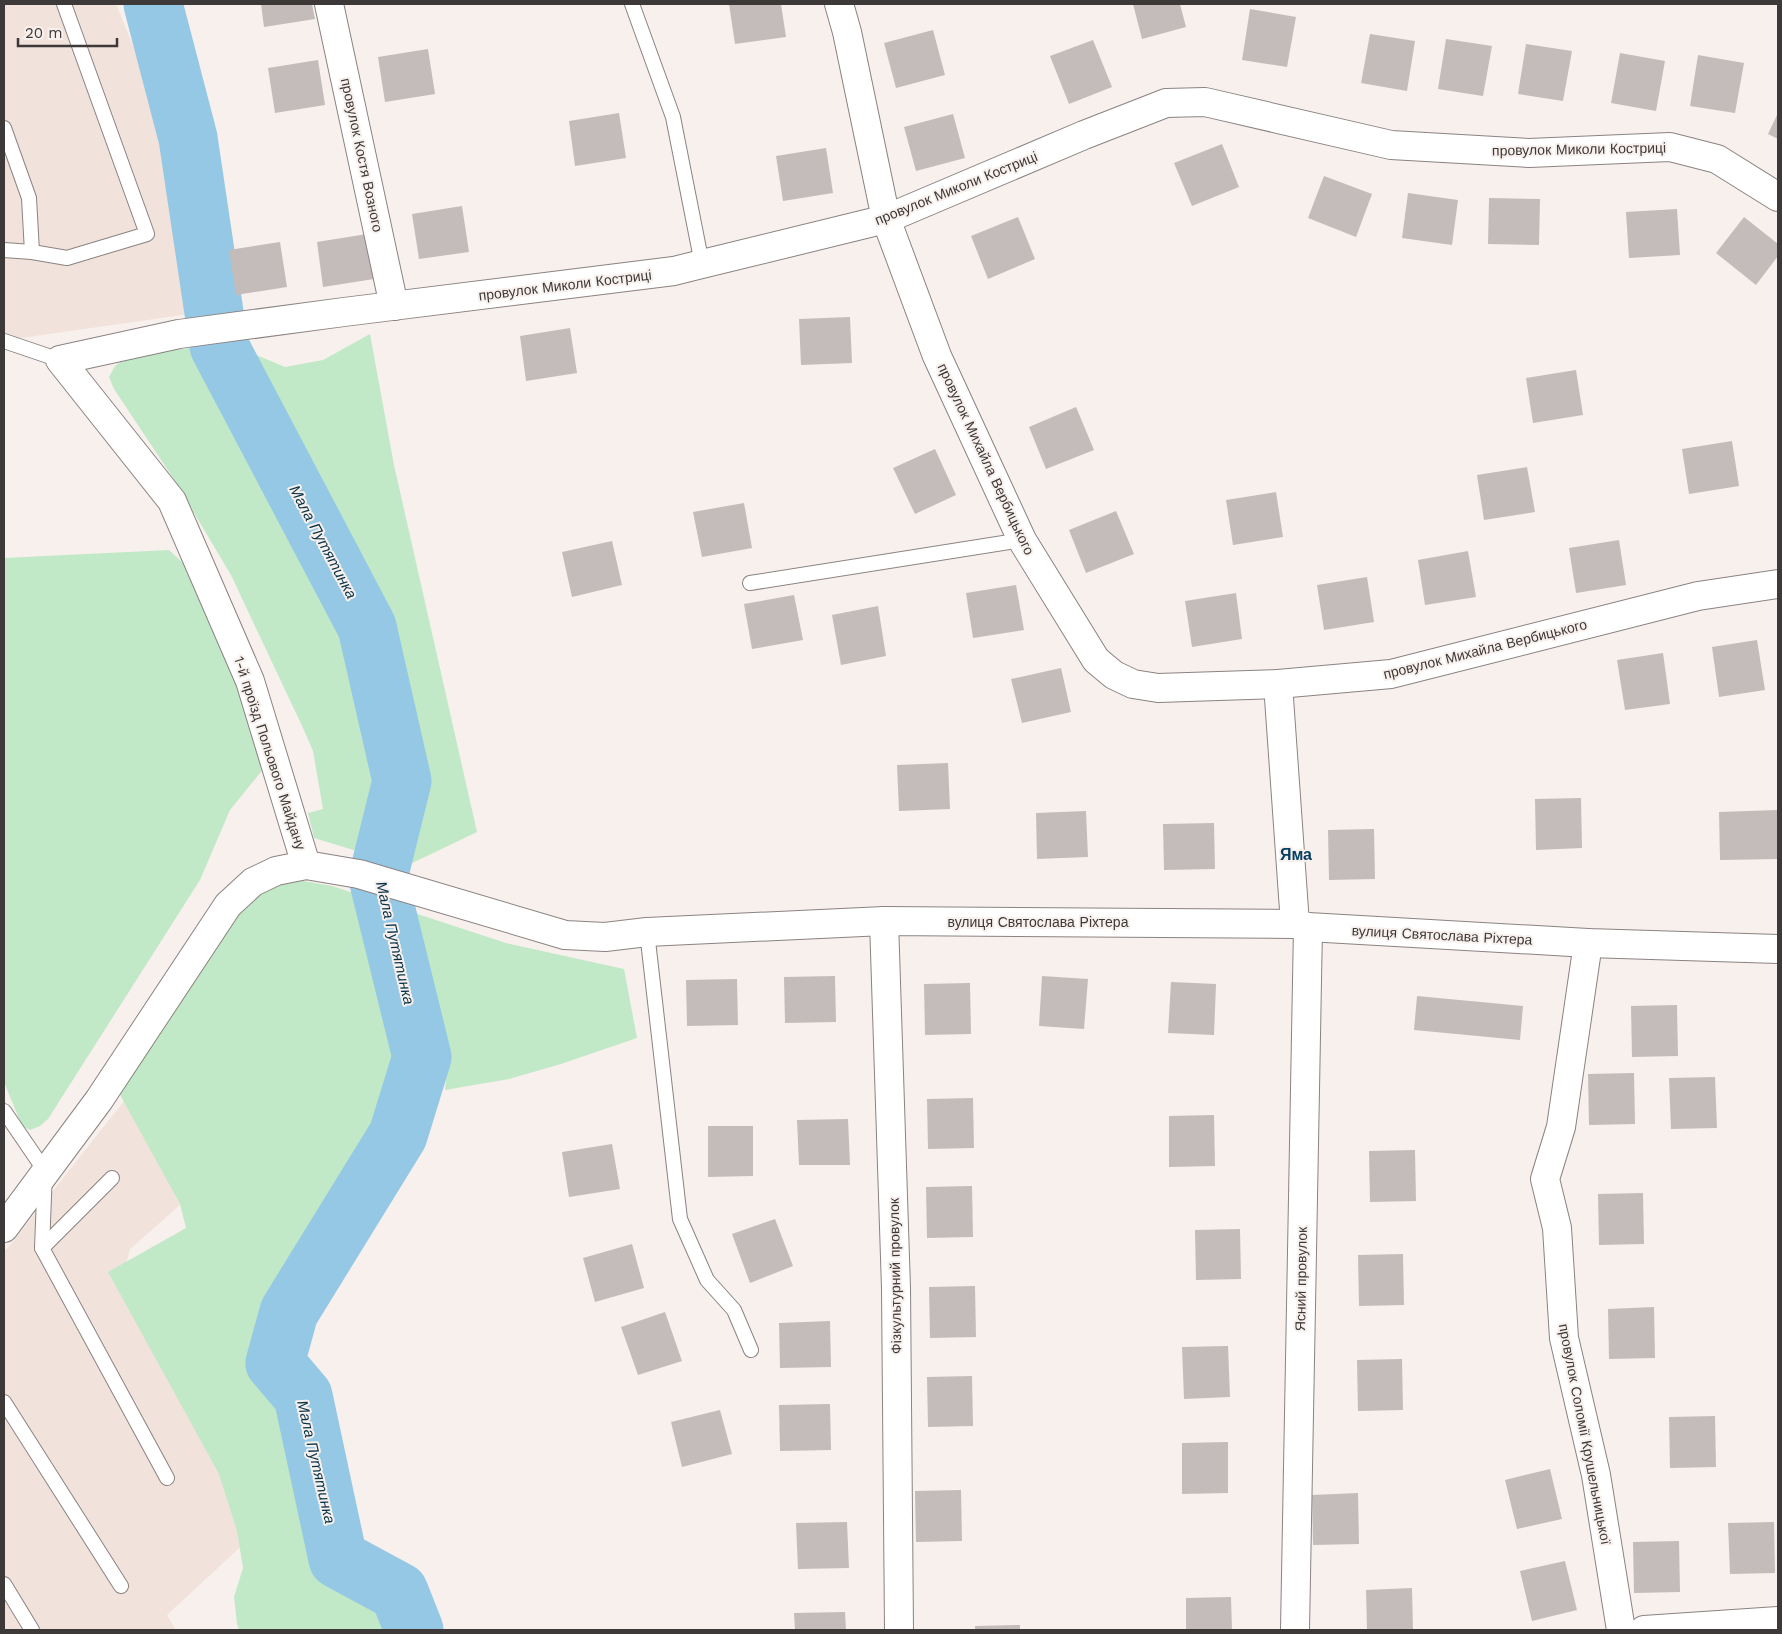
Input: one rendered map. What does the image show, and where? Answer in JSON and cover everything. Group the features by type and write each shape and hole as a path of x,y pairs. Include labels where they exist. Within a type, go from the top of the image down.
{"street":[{"name":"провулок Костя Возного","path":"329,4 394,306"},
{"name":"провулок Михайла Вербицького","path":"838,4 847,32 886,219 937,356 1022,540 1096,660 1114,675 1133,684 1158,688 1278,684 1391,674 1698,596 1778,584"},
{"name":"провулок Миколи Костриці","path":"60,360 179,334 674,271 886,219 1084,135 1166,103 1205,102 1391,145 1529,153 1670,147 1717,159 1778,196"},
{"name":"1-й проїзд Польового Майдану","path":"4,1228 100,1100 228,905 253,882 268,874 306,865 250,681 172,501 60,360"},
{"name":"Ясний провулок","path":"1278,684 1302,926 1294,1630"},
{"name":"вулиця Святослава Ріхтера","path":"306,865 360,874 565,935 605,937 647,932 884,922 1302,926 1588,943 1778,950"},
{"name":"Фізкультурний провулок","path":"884,922 896,1288 899,1630"},
{"name":"провулок Соломії Крушельницької","path":"1588,943 1561,1128 1545,1179 1557,1228 1564,1338 1596,1475 1621,1630"},
{"path":"1644,1630 1778,1620"}],"lane":[{"path":"4,250 32,252 67,258 147,234 64,4"},
{"path":"632,4 673,117 702,264"},
{"path":"4,128 29,198 32,252"},
{"path":"4,341 60,360"},
{"path":"750,583 1022,540"},
{"path":"647,932 680,1219 706,1280 734,1310 751,1350"},
{"path":"4,1111 45,1171 42,1248 167,1478"},
{"path":"42,1248 112,1178"},
{"path":"4,1402 121,1586"},
{"path":"4,1584 32,1630"}],"shaded area":[{"path":"4,4 116,4 139,60 213,263 211,311 14,339 4,335"},
{"path":"128,1096 180,1205 130,1249 124,1273 251,1537 167,1615 176,1630 4,1630 4,1251"}],"green space":[{"path":"370,334 394,465 477,832 406,866 314,838 308,813 323,809 313,751 303,728 231,575 175,481 114,389 109,377 115,366 126,358 225,342 285,367 323,360"},
{"path":"169,550 207,585 273,757 230,810 200,880 48,1119 40,1126 30,1130 22,1126 4,1082 4,558"},
{"path":"298,880 332,886 506,943 624,969 637,1038 561,1064 509,1079 445,1090 449,1051 412,1035 384,1135 294,1286 261,1331 252,1353 252,1375 260,1386 290,1412 296,1429 316,1521 318,1562 329,1574 347,1585 373,1592 384,1602 397,1630 239,1630 234,1597 243,1568 237,1531 219,1474 108,1272 186,1228 180,1204 108,1073 247,892"}],"building":[{"path":"261,4 312,4 315,19 264,27"},
{"path":"729,4 781,4 786,37 735,44"},
{"path":"1133,4 1180,4 1186,27 1142,39"},
{"path":"1250,9 1296,17 1287,67 1242,60"},
{"path":"933,30 945,75 896,88 884,43"},
{"path":"1370,34 1415,41 1407,91 1361,83"},
{"path":"1446,39 1492,46 1483,96 1438,89"},
{"path":"1093,40 1112,87 1069,104 1050,56"},
{"path":"1526,44 1572,51 1563,101 1518,94"},
{"path":"428,49 435,94 385,102 378,57"},
{"path":"1620,53 1665,61 1656,111 1611,103"},
{"path":"1698,55 1744,63 1735,113 1690,106"},
{"path":"318,60 325,105 275,113 268,68"},
{"path":"619,113 626,158 575,166 569,121"},
{"path":"1778,113 1778,139 1768,134"},
{"path":"953,114 965,158 916,171 904,127"},
{"path":"1222,144 1239,187 1192,206 1174,163"},
{"path":"826,148 833,193 783,201 776,156"},
{"path":"1324,176 1372,194 1356,237 1308,218"},
{"path":"1408,193 1458,200 1452,245 1402,238"},
{"path":"1489,198 1540,199 1539,245 1488,244"},
{"path":"462,206 469,252 419,259 412,214"},
{"path":"1677,209 1680,255 1629,258 1626,212"},
{"path":"1018,217 1035,259 988,279 971,236"},
{"path":"1744,217 1778,244 1778,256 1756,285 1716,253"},
{"path":"367,234 374,279 323,287 317,242"},
{"path":"280,242 287,287 236,295 229,250"},
{"path":"850,317 852,363 801,365 799,319"},
{"path":"570,328 577,373 526,381 520,336"},
{"path":"1576,370 1583,415 1533,423 1526,378"},
{"path":"1076,407 1094,450 1046,469 1029,427"},
{"path":"1732,441 1739,486 1689,494 1682,449"},
{"path":"935,449 956,495 915,514 893,468"},
{"path":"1527,467 1535,512 1484,520 1477,475"},
{"path":"1276,492 1283,537 1233,545 1226,500"},
{"path":"744,503 752,548 702,557 693,512"},
{"path":"1116,511 1134,554 1086,573 1069,530"},
{"path":"1619,540 1626,585 1576,593 1569,548"},
{"path":"612,541 622,585 572,597 562,552"},
{"path":"1468,551 1476,597 1425,605 1418,560"},
{"path":"1367,577 1374,622 1324,630 1317,585"},
{"path":"1016,585 1024,630 973,638 966,593"},
{"path":"1236,593 1242,639 1192,647 1185,601"},
{"path":"794,595 803,640 752,649 744,604"},
{"path":"878,606 886,656 841,665 832,615"},
{"path":"1757,640 1765,690 1719,697 1712,647"},
{"path":"1663,653 1670,704 1625,710 1617,660"},
{"path":"1061,668 1071,712 1022,723 1011,679"},
{"path":"948,763 950,809 899,811 897,765"},
{"path":"1581,798 1582,848 1536,850 1535,799"},
{"path":"1777,810 1778,859 1720,860 1719,812"},
{"path":"1086,811 1088,857 1037,859 1036,813"},
{"path":"1214,823 1215,869 1164,870 1163,824"},
{"path":"1374,829 1375,879 1329,880 1328,830"},
{"path":"835,976 836,1022 785,1023 784,977"},
{"path":"1042,976 1088,979 1084,1029 1039,1026"},
{"path":"737,979 738,1025 687,1026 686,980"},
{"path":"1171,982 1216,984 1214,1035 1168,1033"},
{"path":"970,983 971,1034 925,1035 924,984"},
{"path":"1417,996 1523,1006 1520,1040 1414,1030"},
{"path":"1677,1005 1678,1056 1632,1057 1631,1006"},
{"path":"1634,1073 1635,1124 1589,1125 1588,1074"},
{"path":"1715,1077 1717,1128 1671,1129 1669,1078"},
{"path":"973,1098 974,1148 928,1149 927,1099"},
{"path":"1214,1115 1215,1166 1169,1167 1169,1116"},
{"path":"848,1119 850,1165 799,1165 797,1120"},
{"path":"708,1126 753,1126 753,1176 708,1177"},
{"path":"612,1144 620,1189 569,1197 562,1152"},
{"path":"1415,1150 1416,1201 1370,1202 1369,1151"},
{"path":"972,1186 973,1237 927,1238 926,1187"},
{"path":"1643,1193 1644,1244 1599,1245 1598,1194"},
{"path":"775,1219 793,1266 750,1283 732,1234"},
{"path":"1240,1229 1241,1279 1196,1280 1195,1230"},
{"path":"632,1244 644,1288 595,1302 583,1258"},
{"path":"1403,1254 1404,1305 1359,1306 1358,1255"},
{"path":"975,1286 976,1337 930,1338 929,1287"},
{"path":"1654,1307 1655,1358 1609,1359 1608,1309"},
{"path":"665,1312 682,1361 638,1375 621,1327"},
{"path":"830,1321 831,1367 780,1368 779,1323"},
{"path":"1228,1346 1230,1397 1184,1399 1182,1347"},
{"path":"1402,1359 1403,1410 1358,1411 1357,1360"},
{"path":"972,1376 973,1426 928,1427 927,1377"},
{"path":"830,1404 831,1450 780,1451 779,1405"},
{"path":"720,1410 732,1454 682,1467 671,1422"},
{"path":"1715,1416 1716,1467 1670,1468 1669,1417"},
{"path":"1228,1442 1228,1493 1182,1494 1182,1443"},
{"path":"1550,1469 1562,1519 1517,1529 1505,1480"},
{"path":"961,1490 962,1541 916,1542 915,1491"},
{"path":"1358,1493 1359,1544 1313,1545 1312,1495"},
{"path":"847,1522 849,1568 798,1569 796,1523"},
{"path":"1774,1522 1775,1573 1730,1574 1728,1523"},
{"path":"1679,1541 1680,1592 1634,1593 1633,1542"},
{"path":"1565,1561 1577,1610 1532,1621 1520,1571"},
{"path":"1412,1588 1413,1630 1367,1630 1366,1590"},
{"path":"1231,1597 1232,1630 1186,1630 1186,1598"},
{"path":"845,1612 846,1630 795,1630 794,1613"},
{"path":"1020,1625 1020,1630 975,1630 975,1626"}],"waterway":[{"name":"Мала Путятинка","path":"153,4 188,138 219,346 367,627 402,781 378,878 422,1057 398,1135 289,1312 275,1363 303,1396 338,1559 399,1592 414,1630"}],"district":[{"name":"Яма","path":"1296,854"}]}
